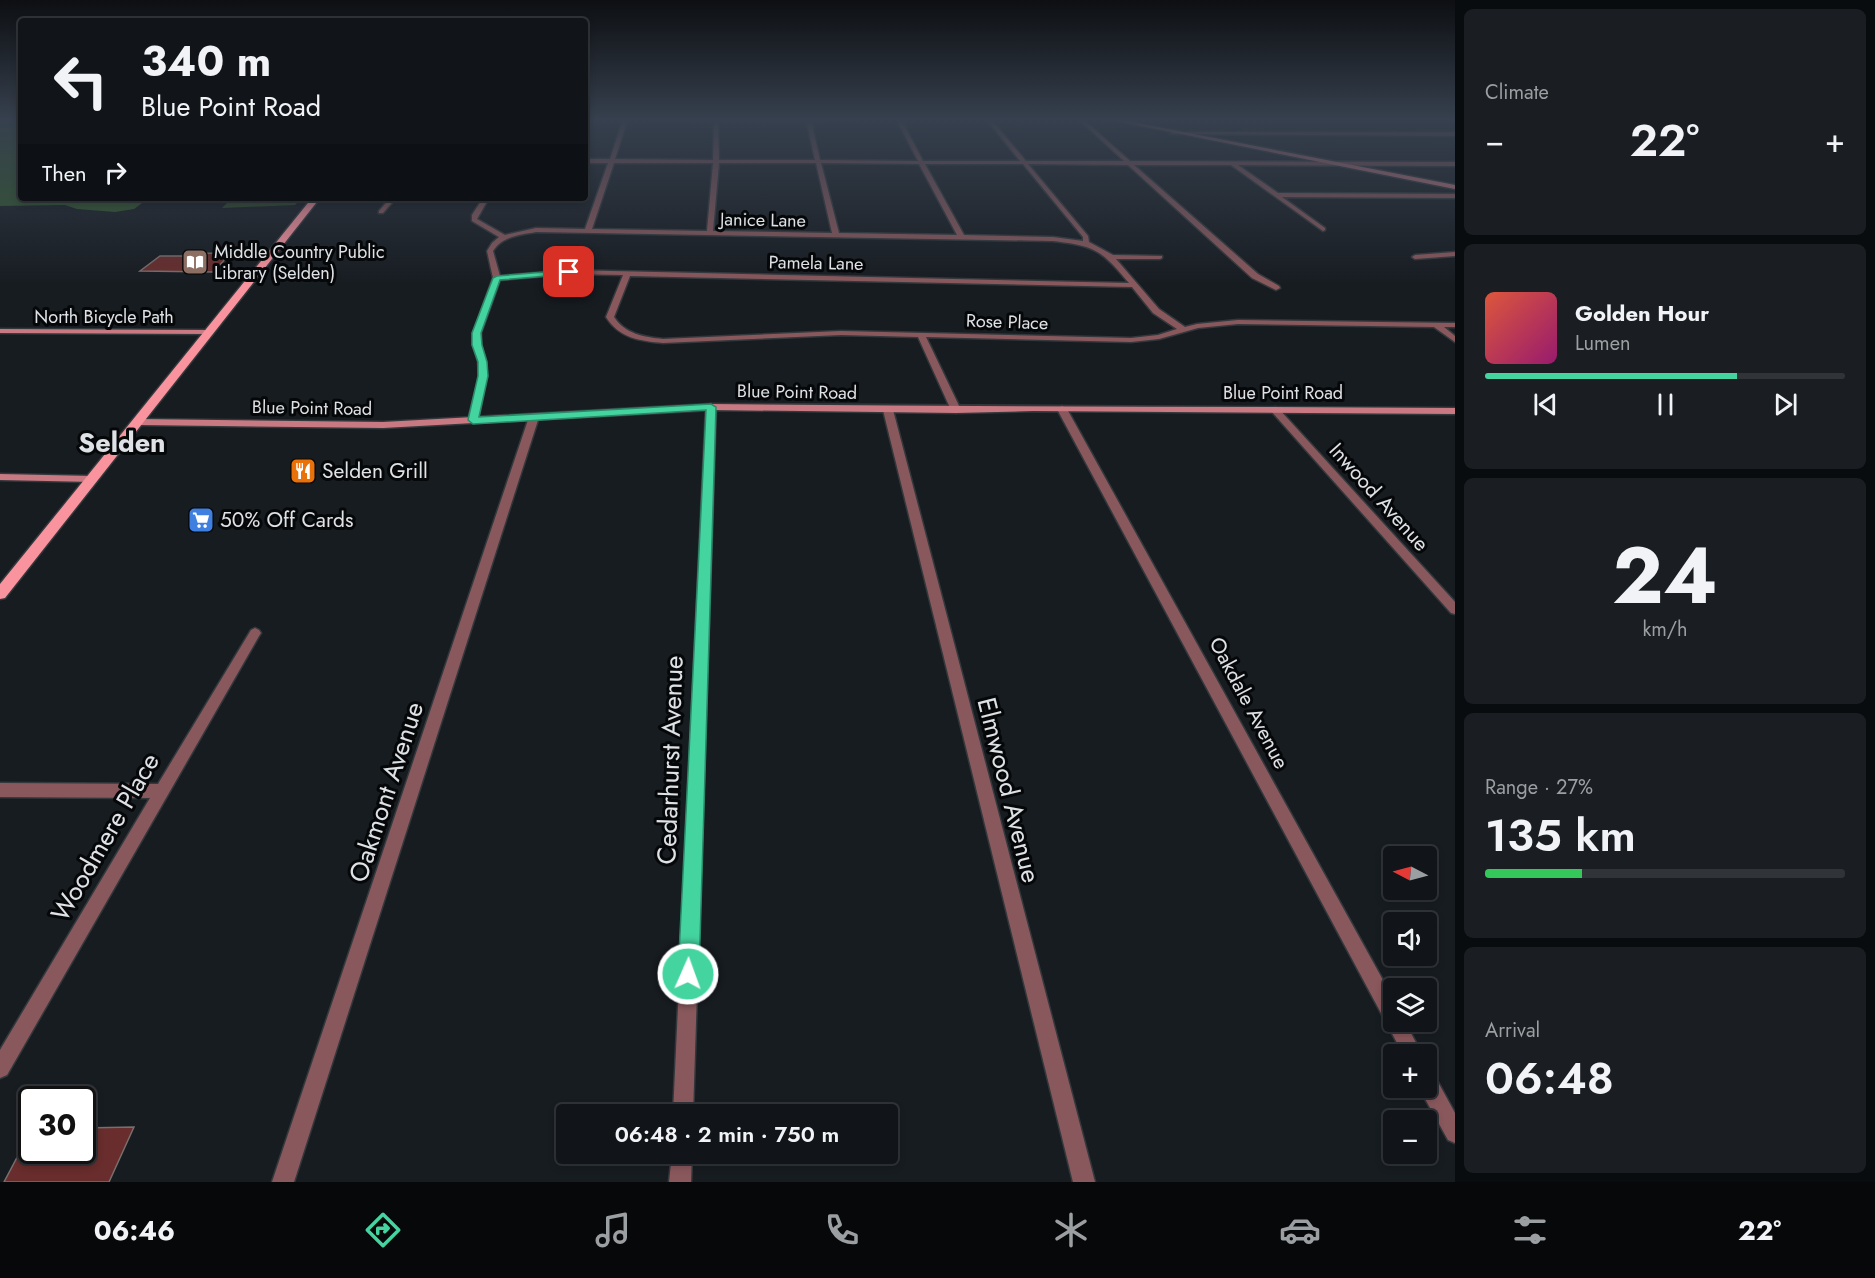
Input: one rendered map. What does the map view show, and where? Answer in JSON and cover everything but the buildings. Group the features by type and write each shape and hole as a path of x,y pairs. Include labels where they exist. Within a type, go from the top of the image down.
{"main road":[{"path":"0,594 140,422 208,332 314,201"}],"street":[{"path":"588,231 607,174"},
{"path":"710,234 715,174"},
{"path":"821,174 836,236"},
{"path":"928,174 962,238"},
{"path":"1035,174 1086,237 1086,243"},
{"path":"1142,174 1255,276 1276,288"},
{"path":"1247,174 1323,229"},
{"path":"1386,174 1455,187"},
{"path":"1278,195 1455,196"},
{"path":"381,212 390,201"},
{"path":"473,420 483,376 483,362 477,345 477,333 497,278 490,251 494,244 504,237 474,220 484,201"},
{"name":"Janice Lane","path":"504,237 536,230 1053,239 1086,243 1111,257 1164,318 1182,329"},
{"path":"1415,257 1455,254"},
{"path":"1111,257 1160,257"},
{"name":"Pamela Lane","path":"497,278 548,273 1134,285"},
{"name":"Rose Place","path":"627,274 610,318 615,327 636,337 663,341 841,333 1131,340 1160,337 1182,329 1238,322 1455,326"},
{"path":"1436,325 1455,340"},
{"name":"North Bicycle Path","path":"0,331 208,332"},
{"path":"921,335 956,411"},
{"name":"Blue Point Road","path":"140,422 383,425 711,407 956,411 1062,409 1455,411"},
{"name":"Cedarhurst Avenue","path":"683,1104 711,407"},
{"name":"Oakdale Avenue","path":"1062,409 1383,1000"},
{"name":"Elmwood Avenue","path":"888,410 1084,1182"},
{"name":"Inwood Avenue","path":"1275,410 1455,610"},
{"name":"Oakmont Avenue","path":"283,1182 534,417"},
{"path":"0,477 93,479"},
{"name":"Woodmere Place","path":"0,1068 160,791 255,633"},
{"path":"0,790 160,791"},
{"path":"1436,1098 1455,1133"},
{"path":"680,1182 681,1164"}],"green space":[{"path":"0,174 18,174 18,201 145,201 134,209 115,212 77,209 65,205 0,206"},
{"path":"229,201 299,201 295,205 222,208"}],"place":[{"name":"Middle Country Public Library (Selden)","path":"195,262"},
{"name":"Selden Grill","path":"303,471"},
{"name":"50% Off Cards","path":"201,520"}],"district":[{"name":"Selden","path":"122,442"}],"route":[{"path":"569,272 497,278 477,333 477,345 483,362 483,376 473,420 711,407 688,974"}]}
